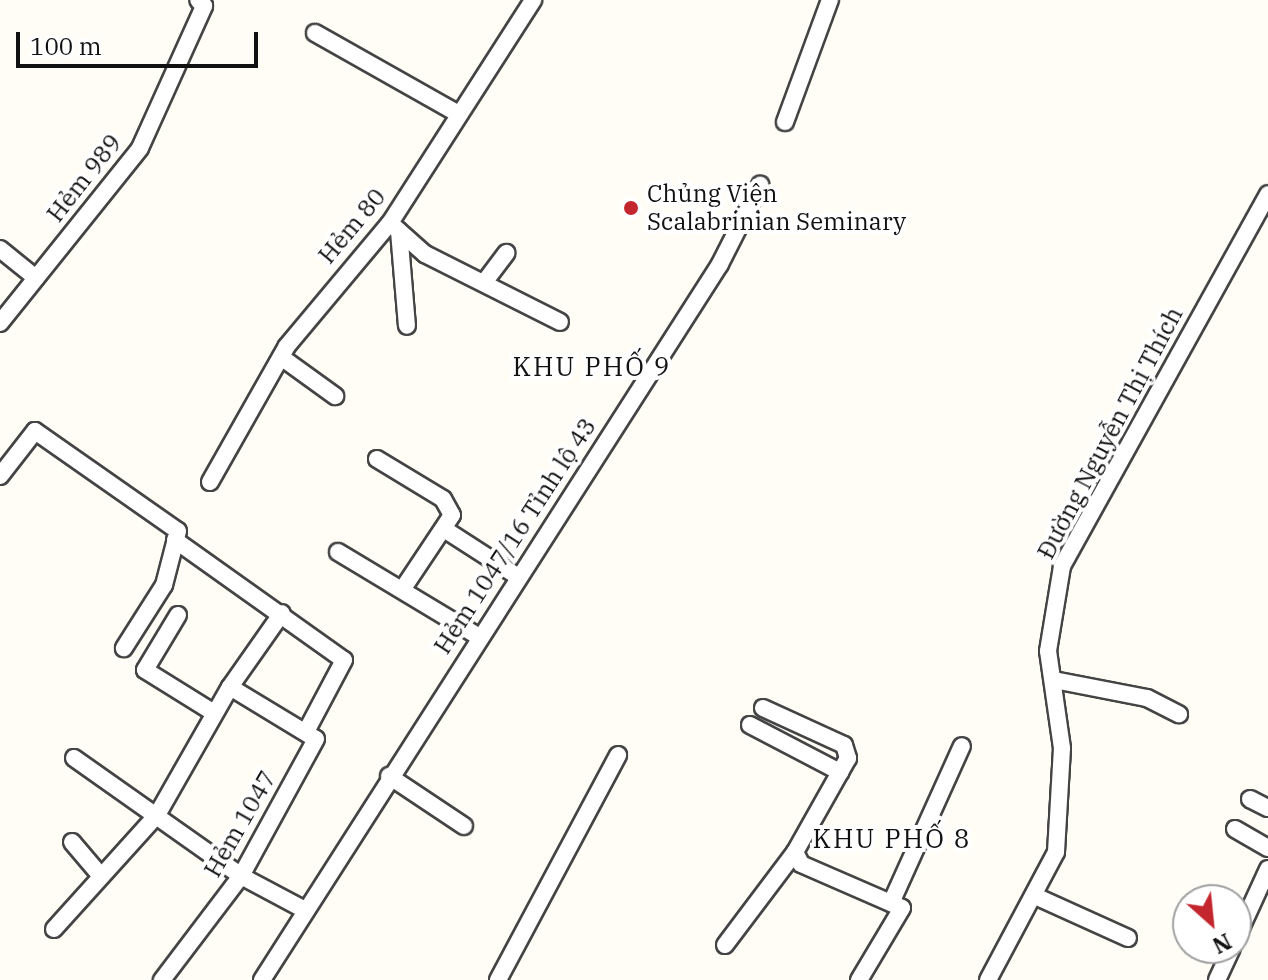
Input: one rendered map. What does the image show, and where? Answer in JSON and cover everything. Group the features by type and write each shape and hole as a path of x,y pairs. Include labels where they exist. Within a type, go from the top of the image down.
{"street":[{"name":"Hẻm 80","path":"210,482 281,357 394,227 459,114 533,0"},
{"path":"785,122 830,0"},
{"name":"Hẻm 989","path":"0,323 140,148 201,3"},
{"path":"315,33 459,114"},
{"name":"Hẻm 1047/16 Tỉnh lộ 43","path":"262,980 303,909 720,264 760,185"},
{"name":"Đường Nguyễn Thị Thích","path":"988,980 1056,852 1063,813 1054,680 1048,651 1062,566 1268,194"},
{"path":"394,227 425,254 486,280 560,322"},
{"path":"394,227 407,326"},
{"path":"0,249 36,278"},
{"path":"486,280 506,253"},
{"path":"281,357 335,396"},
{"name":"Hẻm 1047","path":"0,476 35,431 178,531 175,540 211,568 282,613 346,664 307,730 316,739 241,876 162,980"},
{"path":"377,459 449,506 444,529 402,590"},
{"path":"444,529 517,576"},
{"path":"124,648 164,585 175,540"},
{"path":"338,552 478,636"},
{"path":"54,929 157,815 230,687 282,613"},
{"path":"178,615 145,670 214,713"},
{"path":"1054,680 1147,698 1179,714"},
{"path":"230,687 307,730"},
{"path":"725,945 795,852 840,772 844,745 763,708"},
{"path":"750,725 840,772"},
{"path":"891,903 962,746"},
{"path":"498,980 618,755"},
{"path":"74,758 241,876 303,909"},
{"path":"389,776 464,826"},
{"path":"1250,799 1268,808"},
{"path":"1235,829 1268,848"},
{"path":"72,842 100,875"},
{"path":"795,852 801,864 902,908 859,980"},
{"path":"1252,904 1268,869"},
{"path":"1035,896 1128,938"}],"place":[{"name":"Chủng Viện Scalabrinian Seminary","path":"631,208"}],"district":[{"name":"KHU PHỐ 9","path":"592,367"},
{"name":"KHU PHỐ 8","path":"892,839"}]}
